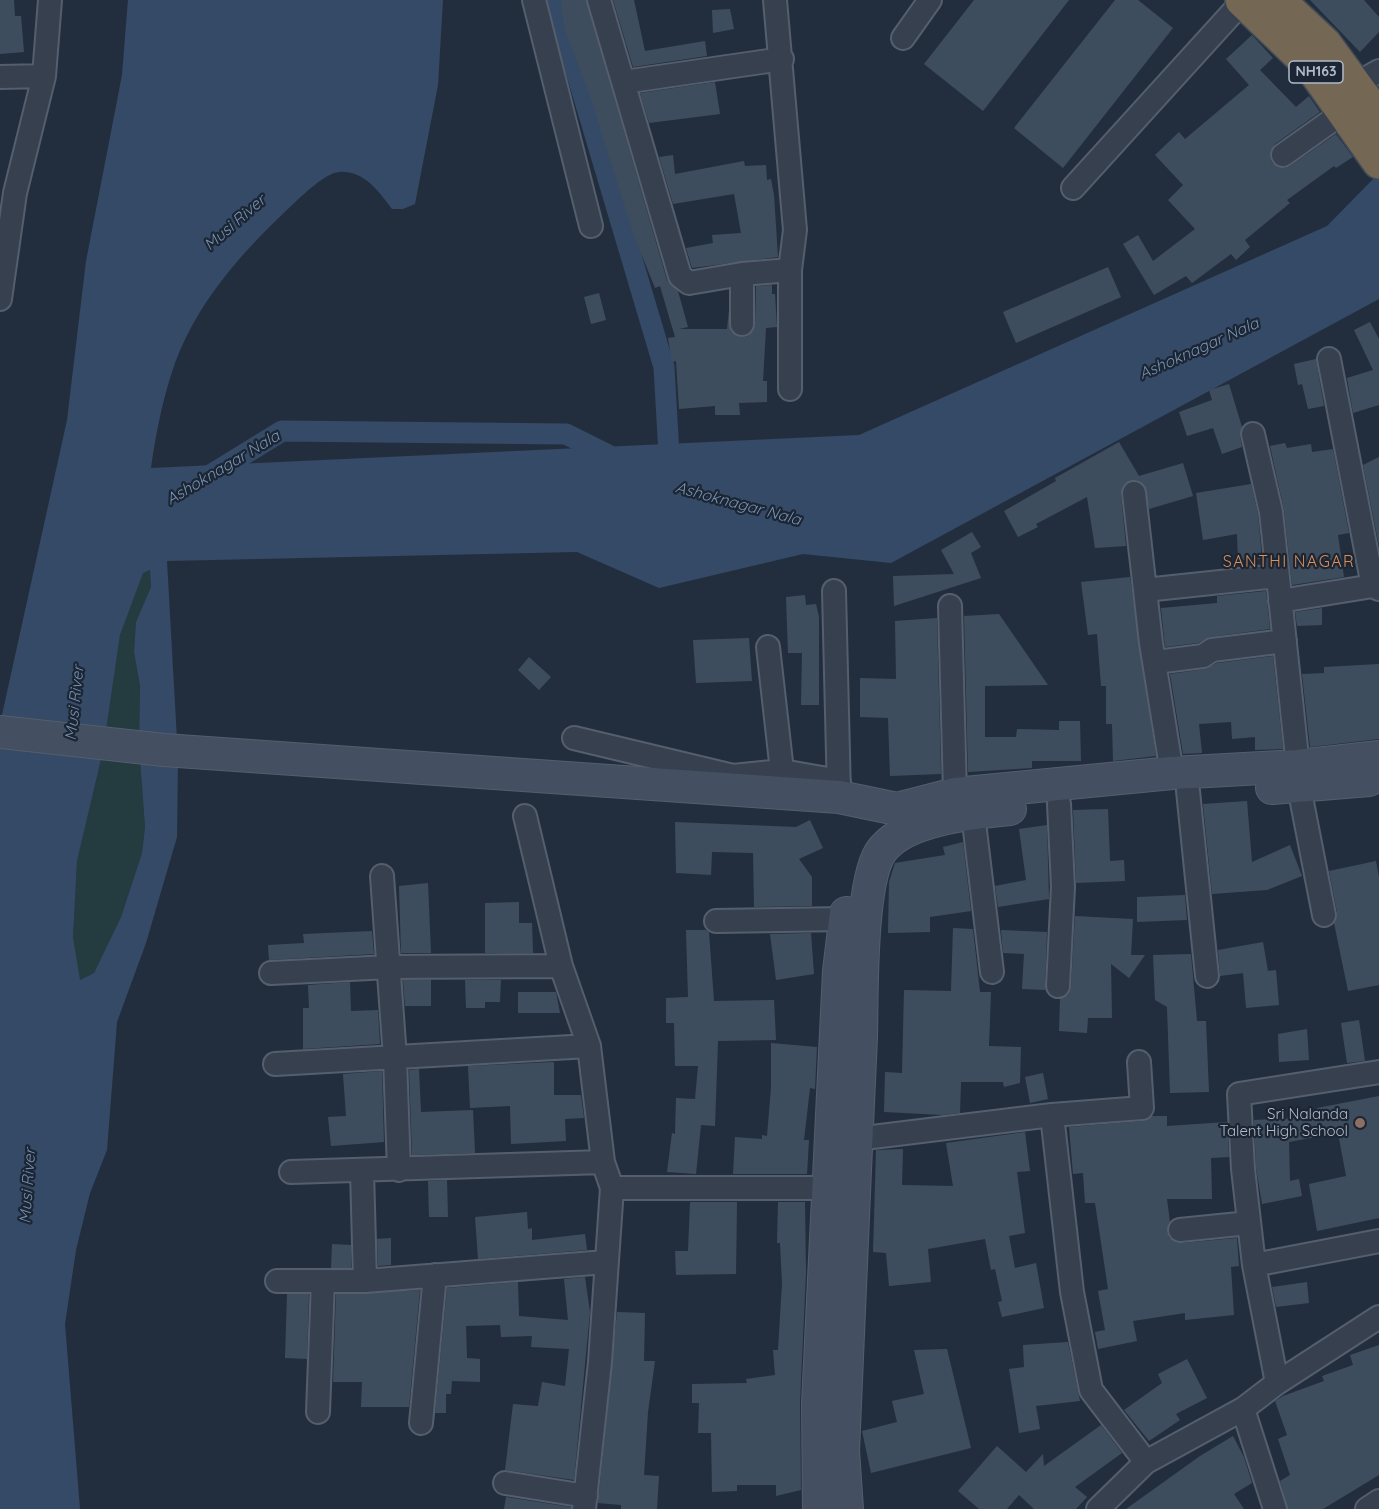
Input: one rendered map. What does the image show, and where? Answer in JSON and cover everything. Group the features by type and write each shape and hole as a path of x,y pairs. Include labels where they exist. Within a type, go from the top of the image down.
{"highway":[{"name":"NH163","path":"1243,0 1283,8 1311,66 1360,89 1379,118"},
{"name":"NH163","path":"1360,89 1377,160"}],"street":[{"path":"1,290 8,192 45,76 50,0"},
{"path":"534,0 591,226"},
{"path":"599,0 680,276 689,283 742,274 790,270"},
{"path":"775,0 782,59 795,231 790,270 790,390"},
{"path":"903,38 930,0"},
{"path":"1073,188 1243,0"},
{"path":"624,82 782,59"},
{"path":"0,78 45,76"},
{"path":"1283,155 1360,89"},
{"path":"742,274 742,324"},
{"path":"1280,601 1376,587 1329,359"},
{"path":"1253,434 1271,512 1298,776 1324,915"},
{"path":"1134,494 1156,663 1180,782 1207,976"},
{"path":"1145,590 1277,576"},
{"path":"834,591 839,789"},
{"path":"950,606 964,804 992,972"},
{"path":"1156,663 1203,656 1212,650 1285,642"},
{"path":"768,647 782,771"},
{"path":"0,732 164,750 414,767 839,789"},
{"path":"574,738 733,776 782,771 839,789 906,818"},
{"path":"1298,776 1379,757"},
{"path":"847,1509 843,1451 839,971 848,893 864,843 878,825 964,804 1180,782 1298,776 1379,779"},
{"path":"964,804 1059,804 1180,782"},
{"path":"1058,986 1063,887 1059,804"},
{"path":"505,1483 585,1503 600,1362 612,1188 603,1162 589,1046 561,966 525,816"},
{"path":"819,1509 818,1402 842,1188 856,1139 863,951 870,886 881,852 906,818"},
{"path":"382,876 395,1058 399,1170"},
{"path":"716,921 845,919"},
{"path":"271,973 389,967 561,966"},
{"path":"275,1064 589,1046"},
{"path":"856,1139 1052,1115 1142,1108 1139,1062"},
{"path":"1277,1383 1254,1265 1239,1094 1379,1072"},
{"path":"1052,1115 1072,1292 1091,1390 1146,1462"},
{"path":"291,1172 603,1162"},
{"path":"362,1171 365,1281"},
{"path":"612,1188 842,1188"},
{"path":"1180,1230 1249,1223"},
{"path":"1254,1265 1379,1241"},
{"path":"277,1281 365,1281 606,1262"},
{"path":"421,1423 435,1275"},
{"path":"318,1412 323,1281"},
{"path":"1098,1509 1146,1462 1243,1409 1277,1383 1379,1317"},
{"path":"1243,1409 1275,1509"},
{"path":"1367,1509 1379,1501"}],"green space":[{"path":"150,570 151,587 136,622 134,652 140,686 139,746 145,827 142,853 121,917 94,973 79,980 73,937 77,861 103,751 120,635 143,572"}],"water":[{"name":"Musi River","path":"128,0 443,0 438,85 415,204 403,209 392,209 376,189 363,178 348,172 339,172 327,176 314,186 272,224 220,283 205,304 180,350 159,421 151,468 859,435 1327,226 1379,173 1379,299 891,563 803,554 659,588 577,552 167,561 178,758 177,837 146,943 117,1022 107,1150 90,1193 76,1250 65,1324 80,1509 0,1509 0,724 67,420 86,261 122,75","holes":["150,570 151,587 136,622 134,652 140,686 139,746 145,827 142,853 121,917 94,973 80,980 73,937 77,861 103,751 120,635 143,573"]}],"building":[{"path":"0,0 14,0 15,16 21,16 24,52 0,54"},
{"path":"561,0 586,0 667,280 678,291 688,327 679,329 727,329 729,310 731,331 741,337 748,336 755,325 756,286 772,285 772,294 775,294 777,327 766,328 763,381 767,381 767,402 739,403 740,415 715,415 715,406 679,409 676,361 672,362 668,338 675,337 660,286 655,288 634,236 591,99 564,27"},
{"path":"613,0 634,0 645,51 705,41 707,56 633,67"},
{"path":"974,0 1069,0 983,111 924,64"},
{"path":"1115,0 1138,0 1173,28 1063,168 1014,128"},
{"path":"1310,0 1364,0 1379,17 1379,32 1360,52"},
{"path":"730,9 734,29 713,33 712,10"},
{"path":"1252,35 1273,58 1260,70 1296,107 1309,96 1320,112 1275,144 1270,156 1272,163 1284,168 1290,166 1336,134 1353,157 1336,168 1334,166 1287,200 1290,203 1245,240 1250,247 1236,260 1231,254 1192,283 1186,276 1154,295 1123,244 1138,235 1153,261 1195,229 1168,200 1183,185 1155,155 1179,132 1185,139 1249,85 1226,59"},
{"path":"715,82 720,114 649,123 640,93"},
{"path":"673,155 675,174 744,161 745,166 766,165 767,180 771,179 774,195 778,257 692,268 686,248 713,243 712,235 741,233 734,194 673,204 659,157"},
{"path":"1108,267 1121,297 1016,343 1003,312"},
{"path":"599,293 606,320 591,324 584,297"},
{"path":"1370,322 1379,339 1379,405 1353,413 1347,378 1373,370 1354,330"},
{"path":"1316,359 1324,406 1308,409 1302,384 1298,385 1294,364"},
{"path":"1229,384 1242,427 1240,436 1242,447 1222,454 1213,428 1187,436 1179,412 1212,400 1209,390"},
{"path":"1119,442 1139,476 1183,463 1193,496 1149,509 1144,485 1133,480 1126,483 1121,495 1126,546 1095,548 1087,497 1036,524 1038,527 1018,537 1004,511 1056,481 1055,478"},
{"path":"1285,443 1287,448 1311,444 1312,452 1333,449 1349,533 1338,535 1344,577 1292,585 1284,510 1270,446"},
{"path":"1379,457 1379,546 1363,465"},
{"path":"1251,484 1258,514 1262,559 1238,560 1237,534 1203,540 1196,493"},
{"path":"972,532 981,547 971,553 981,578 894,606 893,576 954,574 941,550"},
{"path":"1130,577 1156,756 1113,761 1112,724 1106,724 1106,686 1101,686 1097,634 1088,635 1081,582"},
{"path":"1266,591 1270,629 1210,637 1198,643 1165,647 1161,608 1217,603 1217,596"},
{"path":"805,595 806,605 816,604 819,617 819,705 801,705 802,653 788,653 786,597"},
{"path":"1322,608 1322,625 1297,626 1295,612"},
{"path":"999,614 1048,685 985,686 985,737 1016,737 1017,729 1059,730 1059,721 1080,721 1081,761 1032,761 1032,768 968,772 964,616"},
{"path":"937,618 941,774 890,776 888,718 860,717 860,678 896,679 895,621"},
{"path":"749,638 752,681 696,683 693,640"},
{"path":"1273,656 1283,749 1255,750 1255,737 1232,739 1231,722 1199,724 1202,753 1183,754 1170,674 1205,669 1217,663"},
{"path":"529,657 551,677 539,690 518,670"},
{"path":"1379,664 1379,739 1310,747 1302,674 1324,673 1324,667"},
{"path":"1247,801 1252,862 1290,845 1302,876 1267,890 1212,894 1203,804"},
{"path":"1108,809 1110,861 1124,860 1125,881 1076,883 1073,810"},
{"path":"810,820 823,848 799,859 812,877 812,906 754,907 753,853 712,852 711,875 676,873 675,822 796,827"},
{"path":"1047,825 1049,899 998,907 995,886 1026,880 1019,829"},
{"path":"963,842 971,911 930,917 930,932 888,933 889,882 895,863 945,855 943,847"},
{"path":"1376,861 1379,877 1379,985 1348,991 1334,923 1337,912 1329,871"},
{"path":"428,883 431,953 401,953 399,886"},
{"path":"1185,895 1187,920 1137,922 1137,897"},
{"path":"519,902 519,923 532,923 533,953 485,953 485,903"},
{"path":"1075,916 1133,919 1131,955 1145,955 1129,978 1111,964 1112,1018 1088,1018 1087,1033 1059,1031 1060,999 1069,994 1071,987"},
{"path":"953,928 973,929 980,992 991,992 989,1046 1021,1047 1020,1083 1004,1087 1003,1082 961,1082 960,1113 943,1115 884,1112 885,1072 902,1073 904,990 951,991"},
{"path":"686,930 709,932 714,1001 774,1000 776,1040 718,1041 715,1126 701,1125 696,1174 667,1172 672,1133 675,1134 676,1098 695,1099 698,1066 675,1066 674,1023 666,1023 666,998 688,997"},
{"path":"1001,930 1047,932 1045,990 1022,989 1024,954 1003,953"},
{"path":"372,931 374,954 269,960 268,945 304,943 303,934"},
{"path":"811,933 814,974 776,980 770,934"},
{"path":"1263,942 1268,971 1276,970 1279,1005 1246,1008 1243,973 1220,976 1218,950"},
{"path":"1191,954 1197,1021 1206,1021 1209,1092 1170,1093 1167,1007 1155,1000 1153,955"},
{"path":"403,980 431,980 431,1006 405,1006"},
{"path":"465,980 501,980 500,1002 485,1002 485,1008 466,1008"},
{"path":"350,982 351,1011 378,1010 380,1044 303,1049 303,1008 309,1008 308,985"},
{"path":"518,992 556,992 560,1013 518,1013"},
{"path":"1359,1020 1365,1061 1347,1063 1341,1023"},
{"path":"1307,1029 1309,1060 1279,1062 1278,1034"},
{"path":"771,1043 817,1047 815,1089 810,1088 804,1140 809,1140 807,1174 733,1174 735,1137 762,1139 762,1135 767,1136 771,1088"},
{"path":"554,1062 554,1095 581,1095 584,1118 565,1119 566,1141 511,1144 510,1106 470,1108 468,1066"},
{"path":"419,1069 421,1112 473,1110 475,1153 412,1155 409,1070"},
{"path":"382,1071 384,1142 331,1146 328,1117 346,1116 343,1074"},
{"path":"1043,1073 1048,1099 1030,1103 1025,1077"},
{"path":"1379,1096 1379,1218 1317,1231 1309,1184 1346,1176 1338,1133 1289,1142 1290,1181 1299,1179 1302,1196 1262,1204 1256,1168 1254,1120 1318,1117 1317,1108"},
{"path":"1152,1116 1167,1116 1167,1126 1227,1122 1229,1157 1211,1158 1212,1199 1167,1199 1170,1222 1167,1231 1169,1238 1181,1243 1237,1238 1239,1266 1231,1267 1234,1315 1185,1320 1185,1313 1133,1321 1137,1341 1098,1349 1095,1332 1105,1330 1098,1291 1108,1289 1095,1203 1085,1203 1083,1173 1073,1174 1069,1127 1143,1121"},
{"path":"1025,1132 1030,1171 1017,1172 1025,1233 1009,1236 1015,1268 1036,1263 1044,1308 1002,1317 998,1302 1002,1301 995,1269 991,1270 985,1239 928,1249 931,1282 889,1286 886,1253 873,1252 876,1150 903,1149 902,1185 953,1186 946,1143"},
{"path":"447,1180 448,1217 429,1217 428,1181"},
{"path":"690,1202 737,1202 736,1274 676,1275 675,1251 688,1251"},
{"path":"778,1202 805,1202 806,1273 800,1403 801,1490 776,1496 776,1485 737,1485 737,1491 712,1492 711,1433 698,1433 699,1403 692,1403 692,1384 747,1383 746,1379 775,1375 773,1350 778,1350 782,1283 780,1243 777,1243"},
{"path":"527,1212 528,1229 532,1228 532,1240 585,1234 587,1250 478,1259 475,1217"},
{"path":"391,1238 391,1265 378,1266 377,1239"},
{"path":"332,1244 351,1245 351,1268 331,1268"},
{"path":"585,1277 590,1312 574,1480 505,1470 513,1404 538,1406 542,1382 565,1386 569,1349 531,1347 532,1336 501,1337 500,1325 466,1326 467,1358 480,1359 480,1382 452,1381 451,1394 446,1394 446,1413 435,1413 447,1288 518,1282 519,1316 568,1320 564,1279"},
{"path":"1307,1282 1309,1303 1276,1307 1272,1287"},
{"path":"420,1290 409,1407 361,1407 362,1382 333,1382 336,1294"},
{"path":"287,1294 309,1294 307,1359 285,1358"},
{"path":"617,1312 645,1313 644,1361 655,1361 648,1412 644,1475 659,1476 657,1509 621,1509 621,1505 598,1503"},
{"path":"1068,1342 1080,1401 1036,1406 1040,1429 1019,1433 1009,1369 1024,1367 1023,1345"},
{"path":"1379,1345 1379,1475 1323,1509 1288,1509 1280,1481 1290,1475 1278,1439 1287,1435 1275,1401 1324,1381 1322,1376 1353,1365 1350,1355"},
{"path":"947,1349 971,1448 871,1473 862,1431 897,1422 892,1401 924,1394 914,1350"},
{"path":"1187,1359 1207,1398 1176,1414 1180,1420 1149,1441 1124,1410 1162,1383 1158,1374"},
{"path":"1101,1425 1122,1453 1075,1487 1087,1497 1076,1509 1034,1509 1019,1495 1007,1509 979,1509 958,1491 997,1446 1026,1472 1043,1454 1044,1466"},
{"path":"1233,1436 1244,1457 1252,1483 1234,1494 1244,1509 1126,1509 1200,1456"},
{"path":"506,1497 571,1507 571,1509 504,1509"}],"waterway":[{"path":"555,0 664,367 670,472"},
{"name":"Ashoknagar Nala","path":"204,479 282,431 566,434 618,460"}],"place":[{"name":"Sri Nalanda Talent High School","path":"1360,1123"}],"district":[{"name":"SANTHI NAGAR","path":"1289,562"}]}
